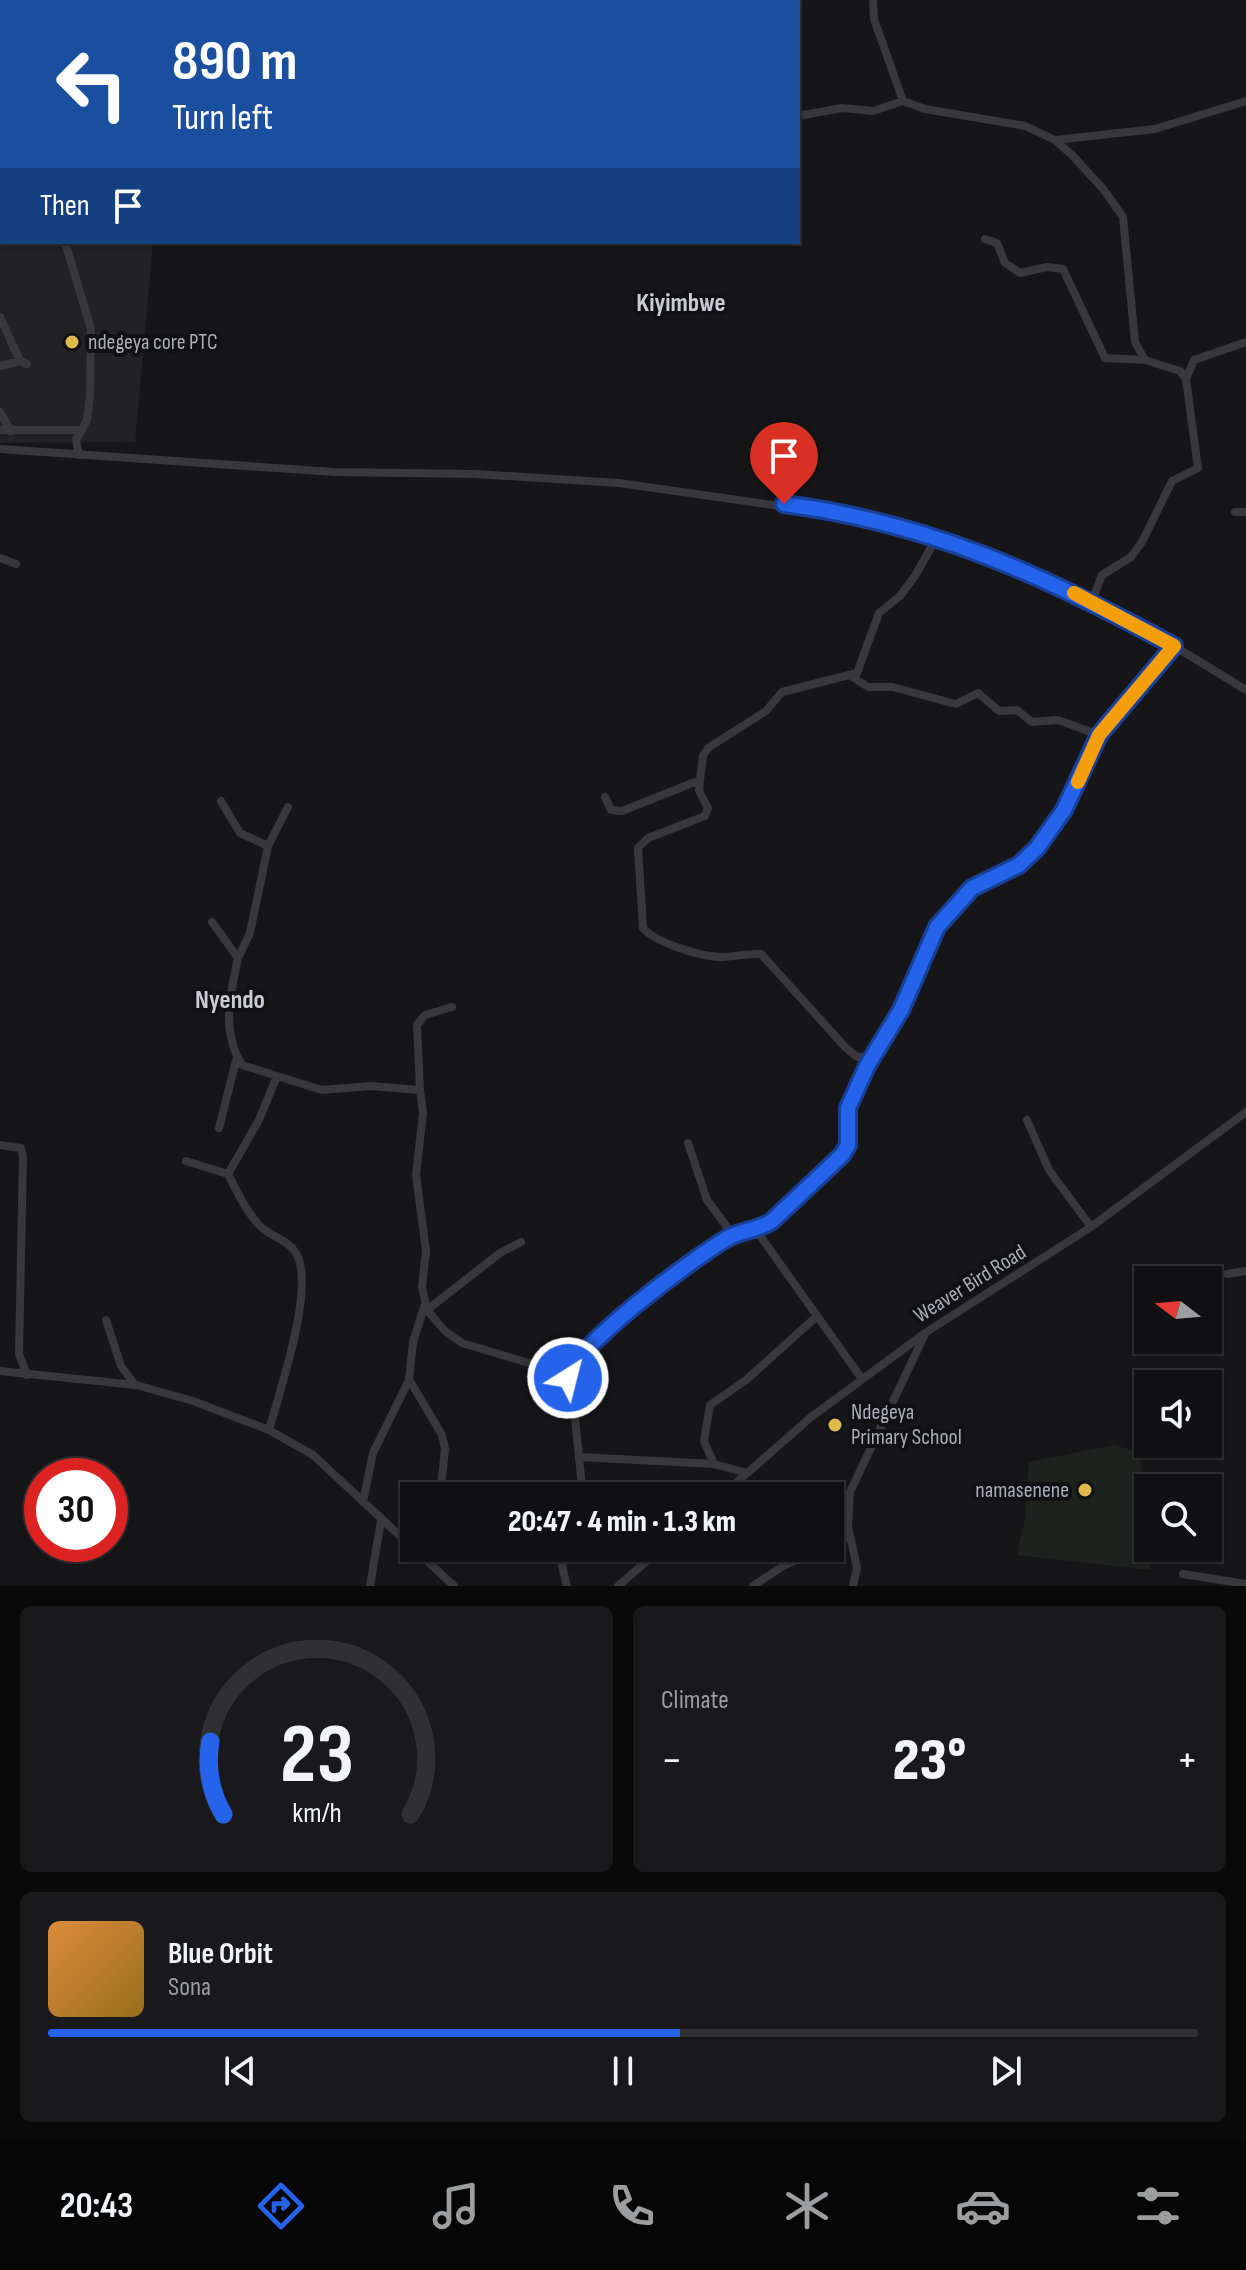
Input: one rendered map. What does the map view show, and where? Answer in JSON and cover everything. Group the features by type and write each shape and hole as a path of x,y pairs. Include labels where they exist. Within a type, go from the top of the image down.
{"street":[{"path":"873,0 874,19 903,101"},
{"path":"800,116 842,108 873,111 903,101 925,109 1025,126 1055,140 1104,190 1123,217 1135,342 1145,360"},
{"path":"1055,140 1155,129 1246,101"},
{"path":"985,239 997,243 1005,263 1020,273 1047,267 1063,269 1095,344 1105,358 1145,360 1180,371 1186,379 1198,468 1175,476 1142,542 1131,557 1102,575 1092,601"},
{"path":"66,244 91,329 90,396 87,420 76,440 79,455"},
{"path":"0,317 24,363 0,366"},
{"path":"1186,379 1194,360 1246,342"},
{"path":"0,412 11,431"},
{"path":"0,430 80,430"},
{"path":"0,449 334,472 474,474 619,483 807,507 937,537 1000,559 1092,601 1246,690"},
{"path":"1235,512 1246,512"},
{"path":"874,1055 857,1057 846,1048 761,954 719,957 656,941 643,928 638,848 648,838 705,816 708,808 699,791 703,756 708,748 766,711 782,692 851,676 860,670 879,613 900,596 937,537"},
{"path":"0,558 16,564"},
{"path":"582,1482 568,1378 576,1361 622,1316 733,1235 756,1230 772,1221 845,1152 848,1145 848,1108 874,1055 899,1016 937,927 972,888 1019,865 1037,848 1064,810 1099,735 1174,646"},
{"path":"851,676 868,687 892,687 956,704 978,693 999,711 1017,710 1032,722 1058,720 1099,735"},
{"path":"605,797 611,810 622,811 700,780"},
{"path":"221,801 240,833 268,846"},
{"path":"288,807 268,846 250,933 238,958 227,1030 237,1056 246,1067 322,1090 371,1086 420,1090"},
{"path":"212,922 238,958"},
{"path":"452,1007 425,1015 417,1025 423,1113 416,1175 426,1251 422,1287 426,1307 445,1331 462,1343 529,1363 542,1363 568,1378"},
{"path":"219,1128 237,1056"},
{"path":"228,1174 234,1170 259,1120 277,1076"},
{"name":"Weaver Bird Road","path":"737,1482 810,1418 925,1333 1091,1227 1246,1112"},
{"path":"1027,1120 1049,1170 1091,1227"},
{"path":"688,1143 707,1200 733,1235"},
{"path":"0,1145 15,1145 21,1148 23,1156 19,1354 27,1375"},
{"path":"186,1161 228,1174 251,1215 267,1232 294,1250 300,1265 301,1295 292,1347 269,1430"},
{"path":"756,1230 862,1379"},
{"path":"363,1502 373,1453 409,1380 415,1333 426,1307 490,1260 521,1242"},
{"path":"1227,1274 1246,1271"},
{"path":"714,1464 704,1441 710,1405 738,1386 816,1317"},
{"path":"106,1320 121,1366 136,1385"},
{"path":"853,1586 857,1557 846,1511 850,1492 925,1333"},
{"path":"0,1371 136,1385 193,1401 269,1430 313,1455 454,1586"},
{"path":"409,1380 442,1435 441,1482"},
{"path":"580,1457 714,1464 747,1473"},
{"path":"370,1586 381,1520"},
{"path":"844,1538 850,1535"},
{"path":"564,1562 567,1586"},
{"path":"618,1586 646,1562"},
{"path":"753,1586 792,1562"},
{"path":"1183,1574 1246,1584"}],"shaded area":[{"name":"ndegeya core PTC","path":"0,244 153,244 135,442 0,443"},
{"name":"namasenene","path":"1114,1445 1134,1450 1134,1458 1141,1458 1142,1474 1134,1474 1134,1562 1150,1562 1151,1570 1017,1555 1025,1518 1029,1462"}],"slow traffic":[{"path":"1074,593 1174,646 1099,735 1078,782"}],"place":[{"name":"ndegeya core PTC","path":"72,342"},
{"name":"Ndegeya Primary School","path":"835,1425"},
{"name":"namasenene","path":"1085,1490"}],"district":[{"name":"Kiyimbwe","path":"681,303"},
{"name":"Nyendo","path":"230,1000"}],"route":[{"path":"568,1378 576,1361 649,1294 725,1239 762,1228 772,1221 842,1155 849,1140 845,1120 848,1108 867,1066 893,1027 910,993 937,927 972,888 1019,865 1037,848 1064,810 1099,735 1174,646 1092,601 983,552 870,519 784,504"}]}
